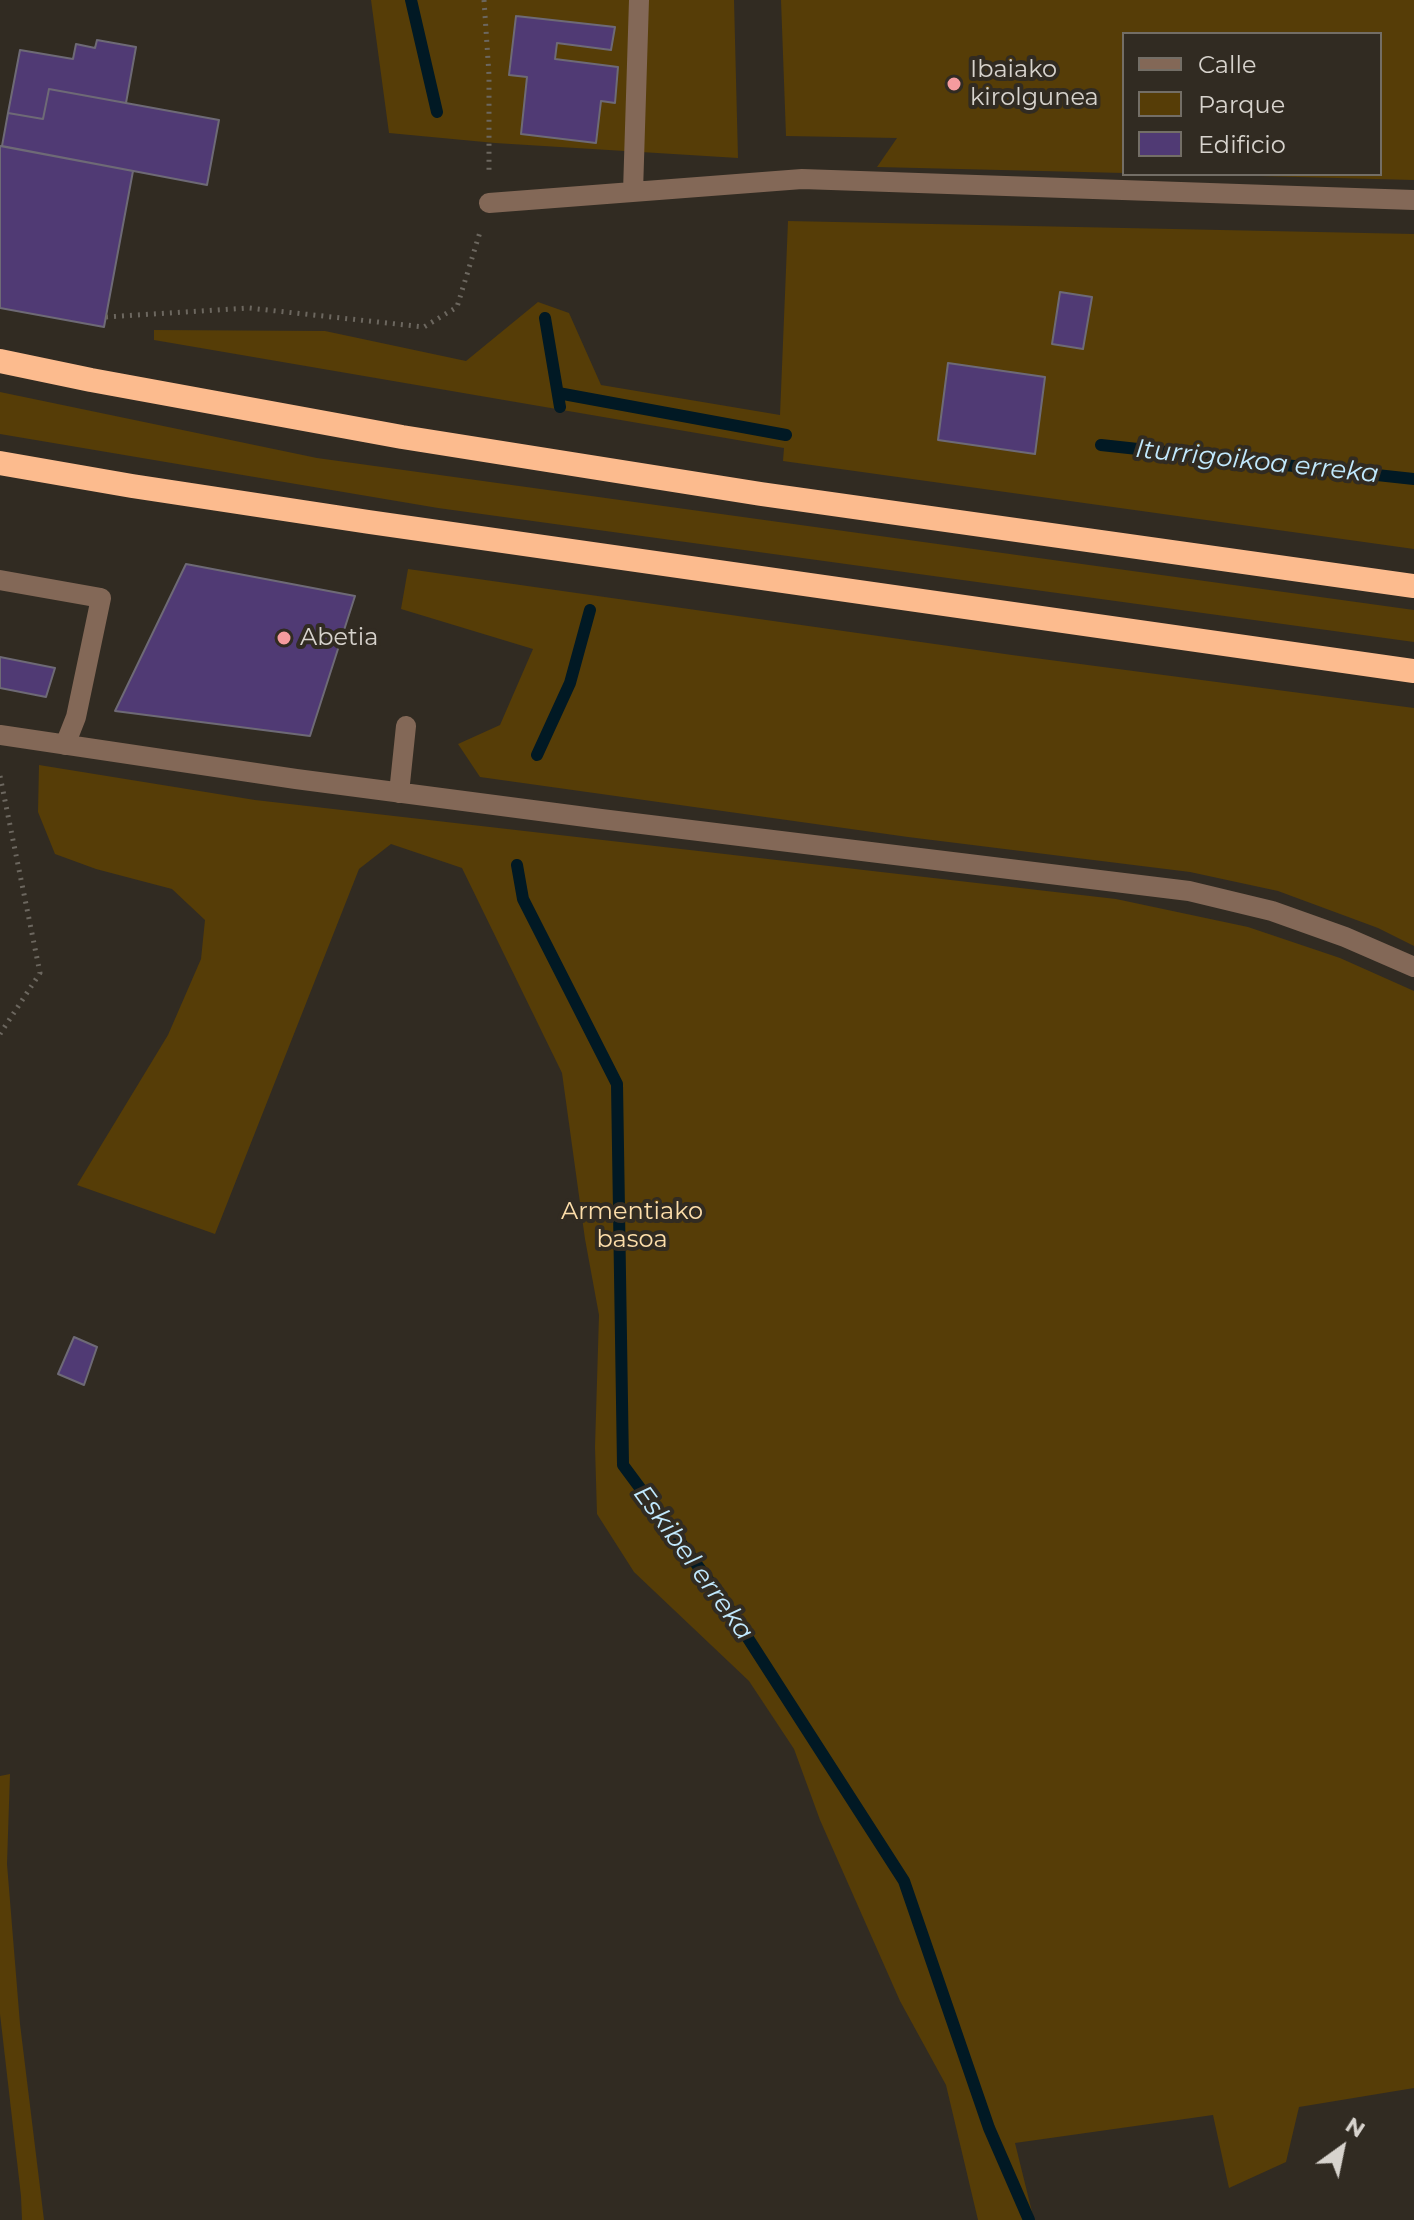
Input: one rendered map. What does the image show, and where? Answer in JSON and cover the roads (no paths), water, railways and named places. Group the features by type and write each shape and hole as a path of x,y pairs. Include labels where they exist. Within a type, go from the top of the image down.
{"highway":[{"path":"0,361 402,437 1414,586"},
{"path":"0,463 396,526 1414,671"}],"street":[{"path":"633,192 639,0"},
{"path":"489,203 802,179 1414,200"},
{"path":"0,580 101,598 76,717 65,745"},
{"path":"399,793 406,726"},
{"path":"0,735 399,793 1189,891 1272,911 1345,937 1414,967"}],"waterway":[{"name":"Eskibel erreka","path":"411,0 437,112"},
{"name":"Eskibel erreka","path":"545,318 560,407"},
{"name":"Iturrigoikoa erreka","path":"558,393 786,435"},
{"name":"Iturrigoikoa erreka","path":"1101,445 1414,479"},
{"name":"Eskibel erreka","path":"537,755 570,683 590,610"},
{"name":"Eskibel erreka","path":"517,865 523,899 617,1084 623,1465 726,1604 904,1881 989,2128 1029,2220"}],"place":[{"name":"Ibaiako kirolgunea","path":"954,84"},
{"name":"Abetia","path":"284,638"}],"park label":[{"name":"Armentiako basoa","path":"632,1226"}]}
